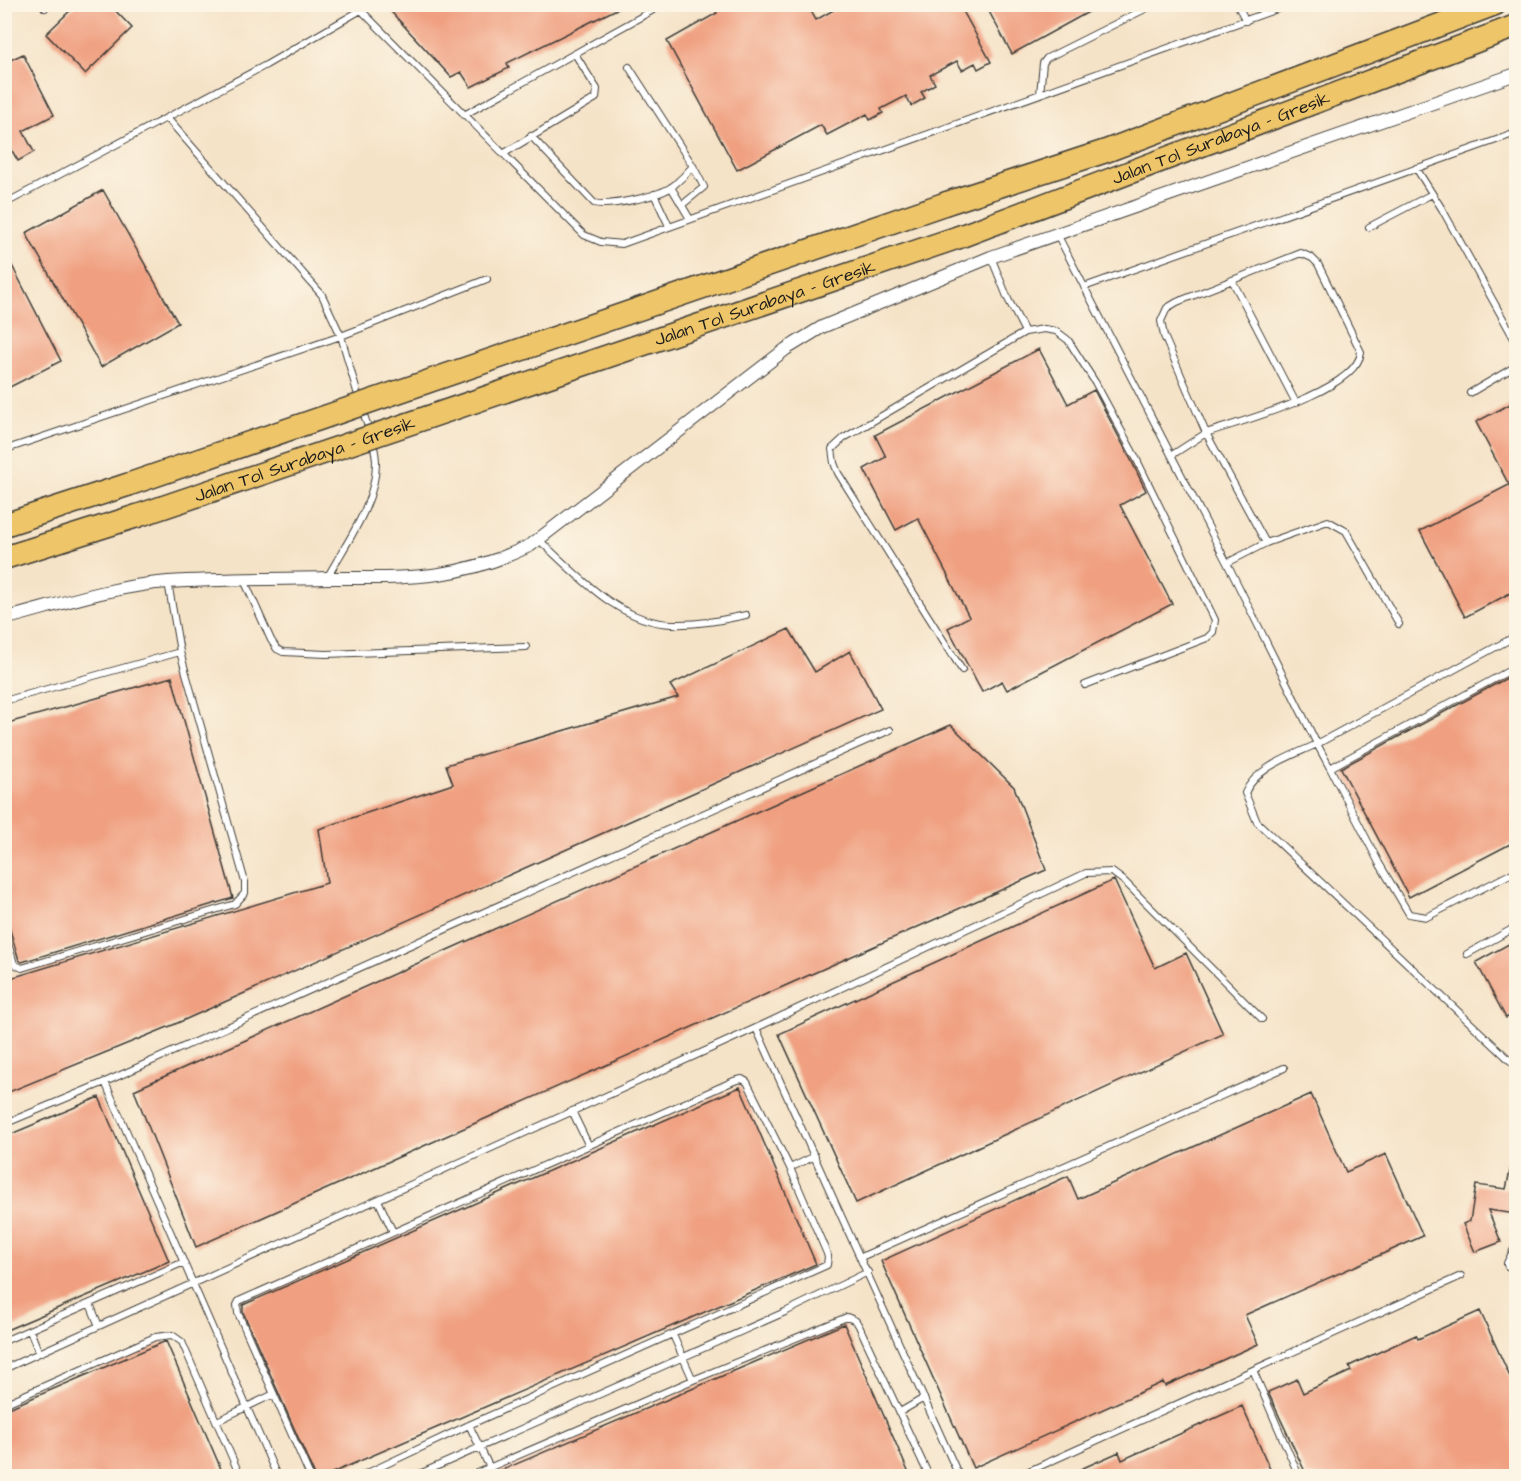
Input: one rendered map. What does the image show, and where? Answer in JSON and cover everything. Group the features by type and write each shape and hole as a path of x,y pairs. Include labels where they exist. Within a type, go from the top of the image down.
{"highway":[{"name":"Jalan Tol Surabaya - Gresik","path":"4,525 127,485 947,203 1106,151 1495,4"},
{"name":"Jalan Tol Surabaya - Gresik","path":"4,558 137,516 959,237 1516,26"}],"street":[{"path":"4,619 123,588 168,582 327,578 405,579 447,575 487,565 538,539 622,477 786,349 822,327 991,257 1516,74"},
{"path":"1510,1264 1516,1252"}],"lane":[{"path":"355,4 584,235 601,242 622,244 1291,4"},
{"path":"464,114 664,4"},
{"path":"1040,94 1043,63 1047,58 1155,4"},
{"path":"1237,4 1246,21"},
{"path":"4,204 266,65 361,10"},
{"path":"503,153 596,99 597,89 574,54"},
{"path":"629,67 693,166 704,187 682,205"},
{"path":"167,118 238,196 322,295 341,336 376,461 368,501 327,578"},
{"path":"1084,287 1516,133"},
{"path":"531,136 594,203 609,204 654,194 671,187 693,166"},
{"path":"1416,168 1516,342"},
{"path":"671,187 690,219"},
{"path":"654,194 669,226"},
{"path":"1370,227 1432,195"},
{"path":"1057,234 1172,455 1317,744 1379,863 1409,914 1418,918 1427,917 1516,871"},
{"path":"1172,455 1206,433 1296,403 1350,374 1360,363 1361,352 1318,264 1312,258 1301,253 1177,302 1167,308 1161,321 1164,336 1206,433 1266,543"},
{"path":"991,257 1025,332"},
{"path":"4,450 341,336 488,279"},
{"path":"1232,280 1296,403"},
{"path":"962,670 838,473 832,449 844,438 1025,332 1044,329 1056,331 1068,340 1095,382 1136,458 1215,620 1216,627 1207,638 1085,685"},
{"path":"1470,393 1516,366"},
{"path":"1227,563 1266,543 1328,521 1341,526 1399,624"},
{"path":"538,539 612,604 646,620 670,624 702,624 746,615"},
{"path":"244,580 271,640 277,649 283,652 326,654 526,647"},
{"path":"4,929 14,964 22,968 235,904 242,897 245,882 180,652 168,582"},
{"path":"1516,636 1317,744 1262,771 1249,782 1245,793 1257,822 1516,1066"},
{"path":"4,701 180,652"},
{"path":"1330,768 1516,667"},
{"path":"4,1124 105,1082 890,730"},
{"path":"4,1369 193,1281 378,1200 756,1028 1086,873 1113,872 1124,881 1262,1018"},
{"path":"1467,954 1516,927"},
{"path":"756,1028 959,1476"},
{"path":"861,1257 1284,1068"},
{"path":"310,1476 238,1313 238,1302 588,1144 742,1079 749,1085 790,1168 828,1256 827,1266 469,1425 361,1476"},
{"path":"105,1082 277,1476"},
{"path":"572,1111 588,1144"},
{"path":"790,1168 814,1156"},
{"path":"378,1200 393,1232"},
{"path":"4,1341 184,1262"},
{"path":"415,1476 785,1312 868,1272"},
{"path":"1018,1476 1461,1276"},
{"path":"90,1304 99,1326"},
{"path":"470,1476 693,1380 842,1319 852,1318 859,1326 929,1476"},
{"path":"30,1330 39,1353"},
{"path":"4,1404 155,1337 172,1335 182,1342 240,1476"},
{"path":"673,1335 693,1380"},
{"path":"1253,1370 1299,1476"},
{"path":"217,1422 274,1394"},
{"path":"900,1412 924,1398"},
{"path":"469,1425 490,1467"}],"building":[{"path":"77,4 109,4 132,28 85,74 46,34"},
{"path":"384,4 627,4 507,63 509,68 471,87 461,72 451,77"},
{"path":"721,4 807,4 816,20 844,4 959,4 991,62 978,69 975,63 962,70 957,61 930,75 935,84 921,92 925,98 911,106 906,96 881,109 883,113 870,120 867,114 827,135 821,125 737,170 667,41 717,13 714,8"},
{"path":"985,4 1103,4 1012,54"},
{"path":"23,54 54,115 23,131 34,152 18,161 11,149 4,153 4,63"},
{"path":"103,190 178,323 101,367 26,233"},
{"path":"4,250 61,361 4,390"},
{"path":"1039,349 1068,404 1094,390 1131,460 1146,491 1120,505 1172,604 1007,690 1002,681 982,692 948,628 969,617 918,518 896,530 864,469 886,457 875,435"},
{"path":"1516,401 1516,590 1465,617 1420,531 1509,485 1476,422"},
{"path":"789,629 815,672 850,651 881,709 173,1025 4,1094 4,980 327,883 319,829 453,784 446,765 678,697 670,685"},
{"path":"1516,673 1516,841 1409,897 1341,768"},
{"path":"172,677 233,898 22,962 19,960 4,910 4,724"},
{"path":"951,725 1014,787 1046,870 196,1247 134,1090"},
{"path":"1114,880 1155,968 1186,953 1223,1034 856,1203 779,1034"},
{"path":"1516,940 1516,1013 1506,1018 1476,962"},
{"path":"740,1087 816,1264 325,1476 315,1476 243,1312 243,1305"},
{"path":"1311,1094 1346,1172 1386,1154 1423,1236 1245,1315 1258,1344 1165,1386 1163,1382 973,1468 881,1261 1068,1176 1078,1199"},
{"path":"99,1097 169,1261 4,1331 4,1137"},
{"path":"1512,1162 1516,1162 1516,1214 1488,1210 1501,1242 1475,1252 1463,1224 1470,1221 1476,1185 1506,1189"},
{"path":"1480,1311 1516,1390 1516,1476 1307,1476 1268,1392 1297,1379 1303,1393 1351,1371 1349,1366 1416,1335 1418,1339"},
{"path":"844,1324 910,1476 488,1476 830,1330"},
{"path":"166,1341 224,1476 4,1476 4,1410"},
{"path":"1242,1406 1270,1469 1252,1476 1065,1476 1119,1452 1122,1460"}]}
